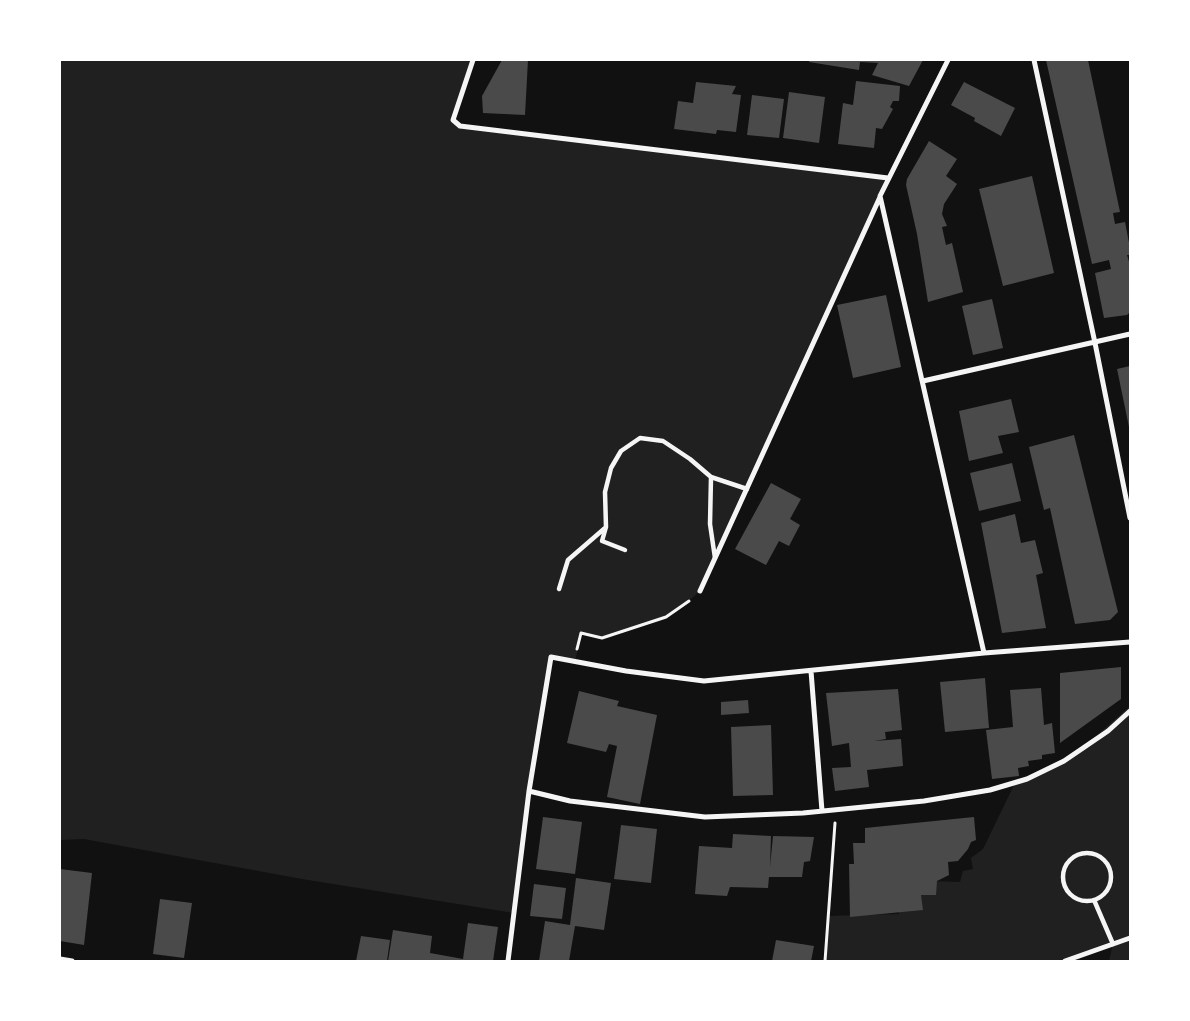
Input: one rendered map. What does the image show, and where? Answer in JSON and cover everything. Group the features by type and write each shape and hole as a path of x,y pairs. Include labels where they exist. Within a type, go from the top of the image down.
{"street":[{"path":"473,60 453,120 460,126 888,178"},
{"path":"700,591 888,178 948,60"},
{"path":"1034,60 1095,343 1130,518"},
{"path":"880,196 984,653"},
{"path":"923,381 1130,334"},
{"path":"625,550 602,541 606,527 605,492 611,468 621,451 640,438 663,441 690,459 710,477 747,489"},
{"path":"710,477 710,524 715,558"},
{"path":"559,589 568,560 606,527"},
{"path":"508,961 529,791 550,657 704,682 984,653 1130,642"},
{"path":"811,671 822,811"},
{"path":"529,791 570,801 705,817 836,810 924,801 990,790 1027,779 1064,761 1108,731 1130,711"},
{"path":"1094,853 1106,862 1110,868 1110,884 1107,891 1094,900 1078,900 1066,889 1063,873 1066,865 1078,854 1094,853"},
{"path":"1094,900 1113,944"},
{"path":"1065,961 1130,938"},
{"path":"60,959 72,961"}],"path":[{"path":"575,662 581,633 602,638 666,617 676,612 700,591"},
{"path":"825,961 836,810"}],"shaded area":[{"path":"60,60 473,60 453,120 460,126 888,178 700,591 676,612 602,638 581,633 575,662 551,657 514,913 302,879 84,839 60,840"},
{"path":"1130,706 1130,961 1109,961 1113,944 1065,961 824,961 827,916 899,914 896,891 929,881 960,882 963,871 973,869 971,858 983,849 1015,783 1078,752"}],"building":[{"path":"502,60 528,60 525,115 483,113 482,96"},
{"path":"809,60 923,60 909,86 872,75 878,63 860,62 859,70 809,62"},
{"path":"1046,60 1088,60 1120,212 1113,213 1115,224 1125,222 1130,248 1130,255 1127,255 1130,265 1130,312 1127,315 1104,318 1095,273 1111,269 1109,260 1092,264"},
{"path":"856,81 900,86 899,101 893,101 890,107 893,109 882,129 876,128 874,148 838,144 843,103 853,105"},
{"path":"696,82 736,86 732,94 741,95 736,132 717,130 716,134 674,129 678,101 693,103"},
{"path":"964,82 1015,108 1001,136 974,121 975,118 951,105"},
{"path":"789,92 825,97 819,143 783,138"},
{"path":"752,95 784,99 779,138 747,135"},
{"path":"929,141 957,159 946,176 957,184 944,204 942,214 947,226 942,227 946,245 952,243 963,292 928,302 917,234 906,185 907,179"},
{"path":"1032,176 1054,273 1003,286 979,189"},
{"path":"886,295 901,367 853,378 837,305"},
{"path":"992,299 1003,348 973,355 962,306"},
{"path":"1130,366 1130,427 1129,427 1117,369"},
{"path":"1011,399 1019,432 998,436 1003,453 969,461 959,411"},
{"path":"1074,435 1118,612 1110,620 1075,624 1050,508 1044,510 1029,447"},
{"path":"1012,463 1021,501 979,511 970,473"},
{"path":"771,483 801,499 790,519 800,525 789,546 779,541 766,565 735,549"},
{"path":"1015,514 1021,543 1035,540 1043,573 1036,575 1046,628 1002,633 981,523"},
{"path":"1121,667 1121,699 1060,743 1060,673"},
{"path":"985,678 989,728 945,732 940,682"},
{"path":"1041,688 1044,725 1052,723 1055,753 1042,755 1042,759 1028,761 1029,766 1018,768 1019,776 992,779 986,730 1013,727 1010,690"},
{"path":"898,689 902,730 885,732 886,739 874,741 901,739 903,766 867,770 869,787 835,791 832,768 851,767 849,743 832,746 826,693"},
{"path":"579,691 619,701 617,706 657,715 640,804 607,797 617,746 609,744 606,752 567,743"},
{"path":"748,700 749,713 721,715 721,702"},
{"path":"771,725 773,795 733,796 731,727"},
{"path":"543,817 582,822 575,874 536,869"},
{"path":"974,817 976,840 971,842 958,861 948,862 949,875 937,881 936,895 921,895 923,910 850,917 849,864 854,864 853,843 865,843 865,828"},
{"path":"621,825 657,829 651,883 614,879"},
{"path":"733,834 771,836 770,867 773,836 814,837 810,861 804,862 802,877 769,877 768,888 730,887 727,896 695,894 699,846 732,848"},
{"path":"60,869 92,873 84,945 60,941"},
{"path":"576,878 611,883 604,930 575,926 569,961 539,961 545,921 570,925"},
{"path":"534,884 566,888 562,919 530,916"},
{"path":"160,899 192,903 184,958 153,954"},
{"path":"468,923 498,927 493,961 388,961 393,930 432,936 430,953 463,959"},
{"path":"361,936 390,940 387,961 356,961"},
{"path":"776,940 814,946 811,961 772,961"}]}
